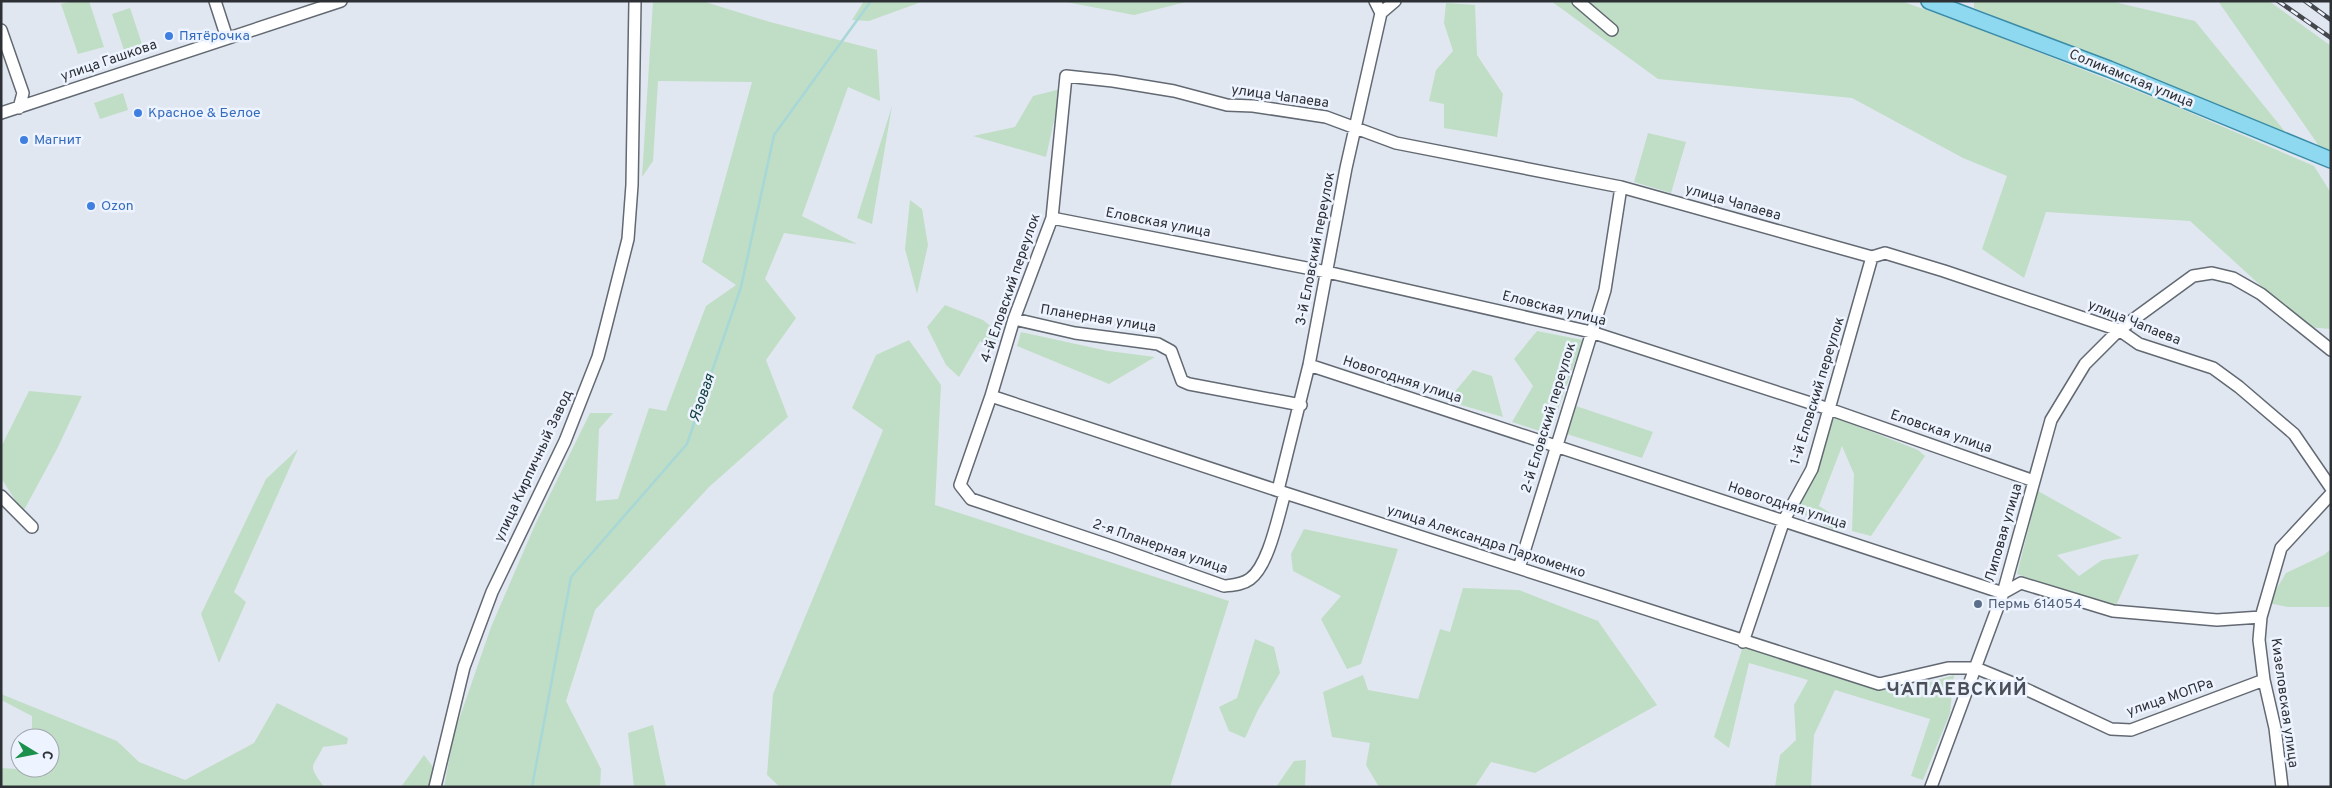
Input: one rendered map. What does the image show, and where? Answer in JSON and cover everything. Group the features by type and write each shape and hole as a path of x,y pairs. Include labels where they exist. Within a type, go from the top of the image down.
{"main road":[{"name":"Соликамская улица","path":"1929,1 2109,69 2331,160"}],"street":[{"path":"215,1 227,38"},
{"name":"улица Гашкова","path":"1,114 341,1"},
{"name":"улица Кирпичный Завод","path":"435,787 464,667 492,592 565,441 598,357 606,326 628,239 632,185 635,1"},
{"path":"1375,1 1381,12 1395,1"},
{"path":"1578,1 1612,30"},
{"name":"3-й Еловский переулок","path":"1281,492 1301,405 1355,129 1381,12"},
{"path":"1,30 23,93 19,108"},
{"name":"улица Чапаева","path":"1066,76 1113,81 1174,91 1227,105 1276,109 1326,117 1396,143 1621,187 1872,257 1885,253 1919,263 2119,330 2139,344 2213,368 2239,386 2294,434 2331,488"},
{"name":"4-й Еловский переулок","path":"971,499 960,485 991,396 1014,319 1052,218 1066,76"},
{"name":"2-й Еловский переулок","path":"1519,568 1605,290 1621,187"},
{"name":"Еловская улица","path":"1052,218 1327,272 1591,332 1829,409 2034,481"},
{"name":"1-й Еловский переулок","path":"1743,642 1784,520 1812,469 1872,257"},
{"name":"Липовая улица","path":"1931,787 2003,593 2051,420 2085,364 2119,330 2193,276 2212,273 2233,278 2262,294 2331,350"},
{"name":"Планерная улица","path":"1014,319 1075,333 1158,344 1171,351 1182,381 1301,405"},
{"name":"Новогодняя улица","path":"1309,365 2003,593"},
{"name":"улица Александра Пархоменко","path":"991,396 1743,642 1879,684 1948,668 1976,668"},
{"name":"2-я Планерная улица","path":"971,499 1224,586 1240,585 1251,579 1259,570 1270,542 1281,492"},
{"name":"Кизеловская улица","path":"2282,787 2275,728 2264,680 2259,640 2261,617 2281,548 2331,494"},
{"path":"1,496 32,527"},
{"path":"2003,593 2021,583 2113,611 2217,620 2261,617"},
{"name":"улица МОПРа","path":"1976,668 2015,684 2110,729 2124,730 2137,728 2264,680"}],"green space":[{"path":"73,1 89,1 104,47 78,54 61,4"},
{"path":"653,1 702,1 770,22 877,50 880,101 848,87 802,216 857,244 784,233 765,279 796,318 766,360 788,417 709,487 595,610 566,701 601,769 600,787 444,787 454,734 491,627 535,525 590,413 613,413 599,429 596,501 618,499 649,408 666,411 706,306 736,285 702,262 752,82 658,81 653,161 642,177"},
{"path":"864,1 924,1 869,21 852,20"},
{"path":"1061,1 1190,1 1134,15"},
{"path":"1551,1 1901,1 1977,28 2170,104 2314,166 2331,193 2331,329 2306,327 2190,221 2046,212 2024,278 1982,249 2007,176 1963,158 1852,98 1658,79"},
{"path":"1974,1 2110,1 2195,21 2287,134 1974,8"},
{"path":"2218,1 2269,1 2331,46 2331,151 2319,146"},
{"path":"1446,3 1475,5 1477,55 1503,94 1497,137 1444,128 1444,104 1429,101 1436,70 1453,51 1444,23"},
{"path":"130,8 144,50 126,56 112,14"},
{"path":"1061,89 1046,157 973,136 1015,127 1033,96"},
{"path":"123,93 128,110 100,119 94,103"},
{"path":"892,106 872,224 857,218"},
{"path":"1648,133 1686,142 1671,193 1634,182"},
{"path":"910,200 922,209 928,245 917,294 905,249"},
{"path":"945,305 983,320 999,333 993,349 980,341 959,377 946,365 927,327"},
{"path":"1537,331 1583,340 1549,434 1512,422 1533,386 1514,359"},
{"path":"1021,332 1108,351 1155,357 1109,384 1017,346"},
{"path":"909,340 941,385 935,505 1229,601 1170,787 780,787 767,775 773,694 883,430 852,408 876,355"},
{"path":"1473,370 1492,376 1503,417 1447,401"},
{"path":"29,391 82,396 57,449 23,512 1,478 1,447"},
{"path":"1576,406 1653,432 1642,458 1567,434"},
{"path":"1832,416 1918,450 1925,456 1871,536 1852,531 1854,474 1842,446 1819,506 1847,524 1836,531 1796,510"},
{"path":"298,449 234,592 246,602 219,663 201,614 266,479"},
{"path":"2038,491 2122,538 2057,555 2079,576 2102,560 2139,554 2115,608 2017,574"},
{"path":"1304,529 1398,549 1361,664 1347,669 1321,619 1341,596 1293,571 1291,554"},
{"path":"2331,549 2331,607 2288,607 2268,603 2286,573 2324,555"},
{"path":"1463,588 1519,590 1598,621 1657,705 1535,773 1491,762 1476,785 1467,787 1379,787 1366,765 1370,743 1332,737 1323,692 1363,675 1368,690 1418,699 1440,629 1450,632"},
{"path":"1255,639 1274,647 1280,673 1258,710 1245,738 1229,731 1219,707 1237,698"},
{"path":"1743,646 1895,693 1954,675 1950,713 1923,780 1911,776 1930,719 1835,690 1814,735 1811,787 1775,787 1780,755 1796,740 1794,705 1808,680 1749,663 1729,748 1714,737"},
{"path":"1,694 117,741 139,762 185,780 254,743 277,703 348,738 347,744 323,747 314,763 313,770 324,787 1,787 1,768 10,769 10,778 60,778 60,728 32,728 32,716 1,700"},
{"path":"653,725 666,787 634,787 628,733"},
{"path":"424,755 433,767 436,787 401,787"},
{"path":"1306,760 1305,787 1276,787 1294,761"}],"waterway":[{"name":"Язовая","path":"532,787 571,577 687,444 741,287 774,135 871,1"}],"railway":[{"path":"2278,1 2331,38"},
{"path":"2305,1 2331,20"}],"place":[{"name":"Пятёрочка","path":"169,36"},
{"name":"Красное & Белое","path":"138,113"},
{"name":"Магнит","path":"24,140"},
{"name":"Ozon","path":"91,206"},
{"name":"Пермь 614054","path":"1978,604"}],"district":[{"name":"ЧАПАЕВСКИЙ","path":"1957,690"}]}
